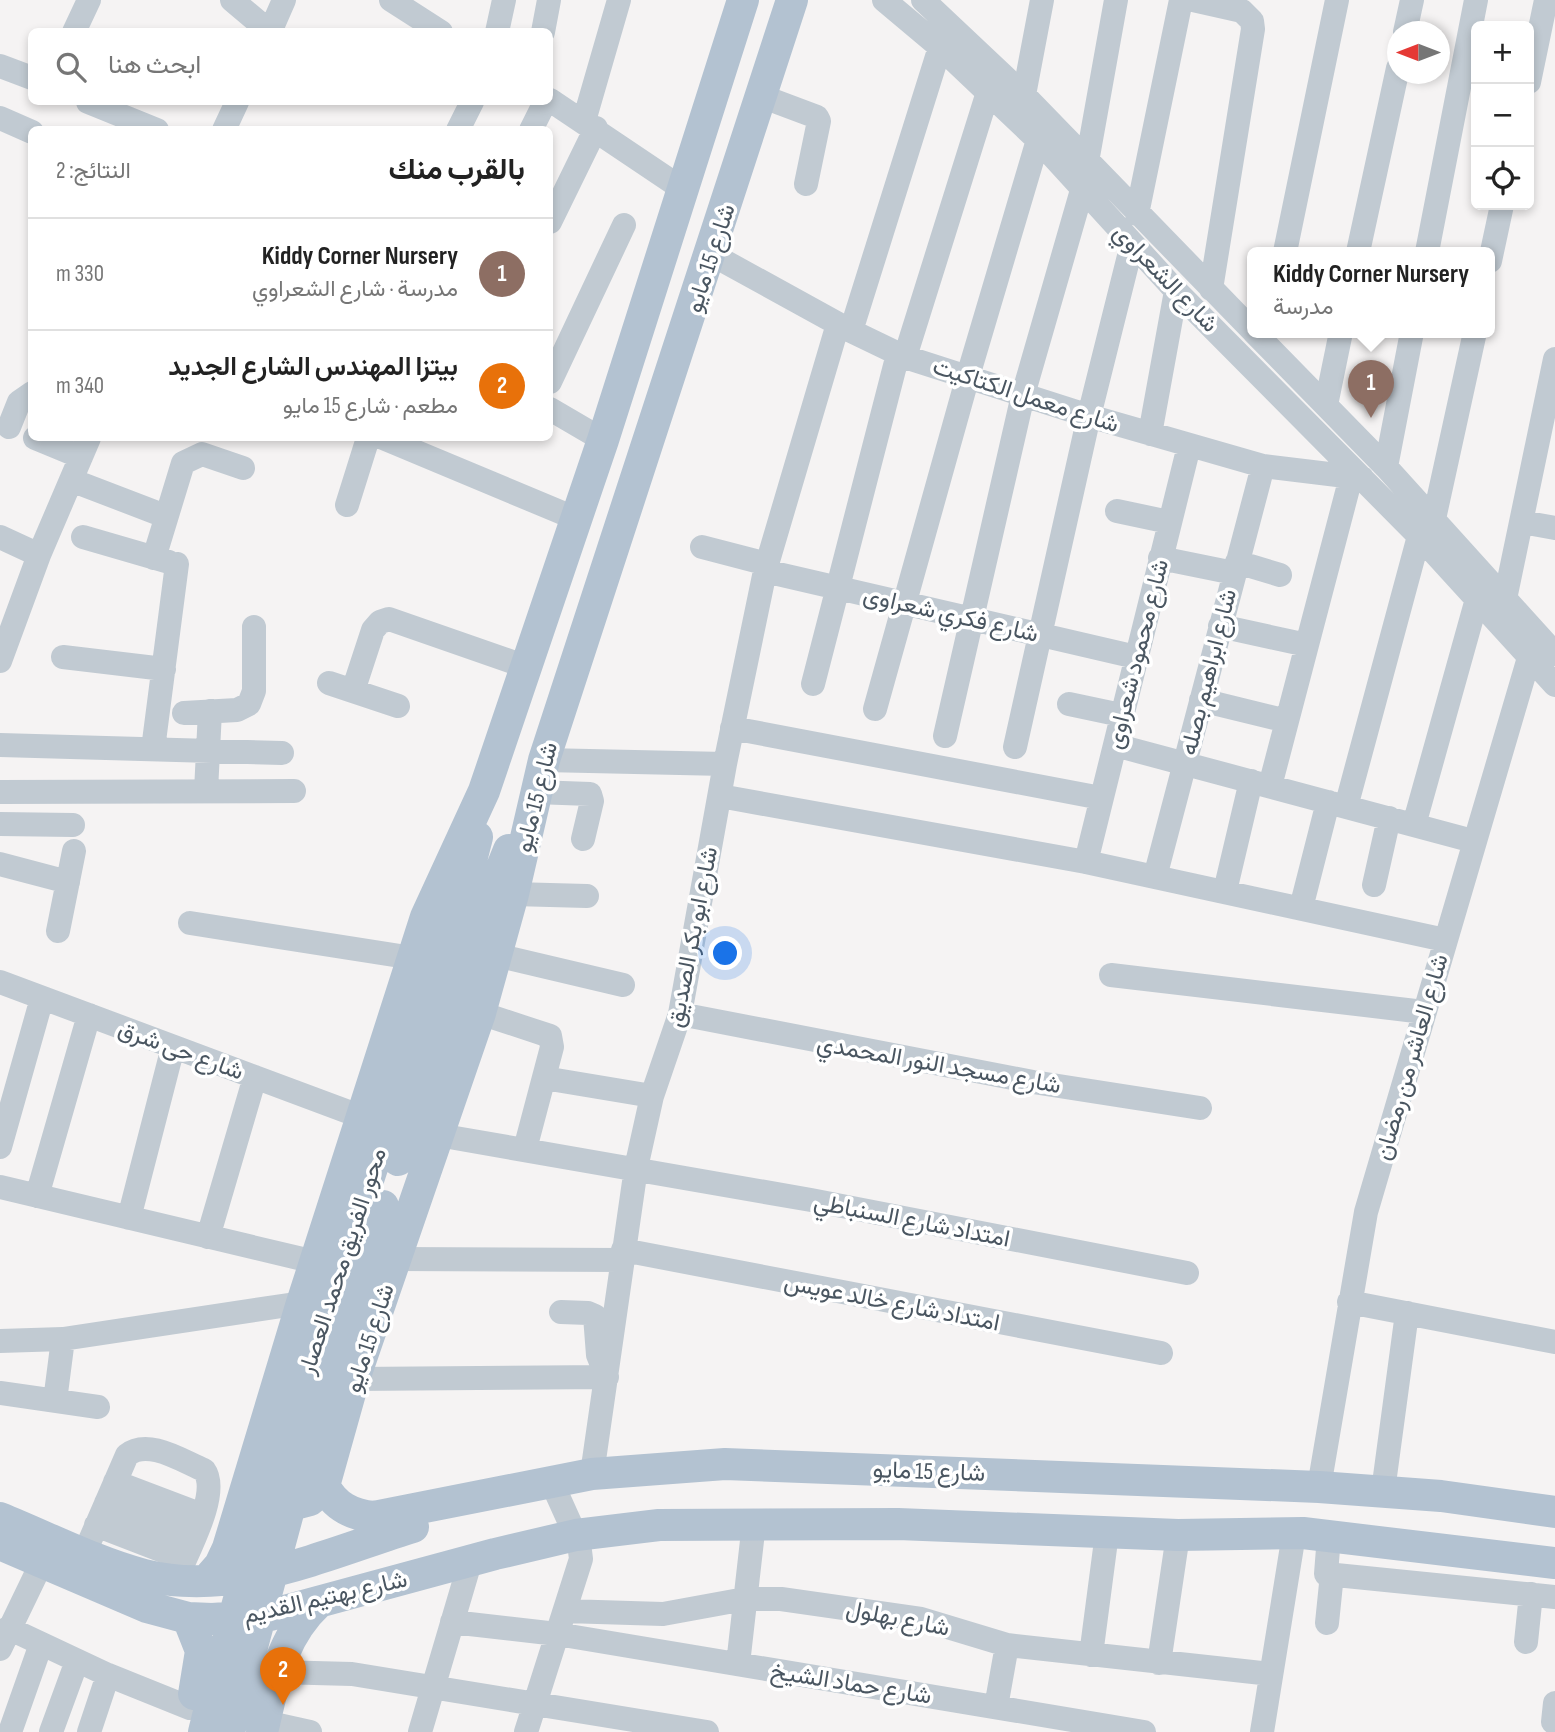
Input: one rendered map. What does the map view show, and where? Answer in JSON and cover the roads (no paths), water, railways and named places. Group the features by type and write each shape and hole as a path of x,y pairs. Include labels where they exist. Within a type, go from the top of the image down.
{"main road":[{"name":"شارع 15 مايو","path":"192,1554 224,1557 413,958 436,890 485,791 603,440 743,0"},
{"name":"شارع 15 مايو","path":"792,0 544,760 513,894 480,1013 354,1379 324,1486 339,1506 350,1512 374,1517 592,1475 725,1464 774,1464 1319,1487 1383,1491 1555,1512"},
{"name":"محور الفريق محمد العصار","path":"193,1724 240,1586 285,1437 463,892 485,791"},
{"name":"محور الفريق محمد العصار","path":"229,1732 306,1446 376,1228 471,944 497,874 533,800"},
{"path":"254,1466 258,1485 272,1499 281,1503 291,1505 310,1500 324,1486"},
{"name":"شارع بهتيم القديم","path":"0,1518 101,1516 144,1575 192,1554 275,1570 552,1483"},
{"path":"576,1535 659,1525 754,1523 898,1524 1178,1535 1294,1534 1555,1563"},
{"name":"شارع بهتيم القديم","path":"0,1544 147,1607 188,1618 243,1619 319,1602 471,1559 576,1535"},
{"path":"263,1727 276,1672 291,1635 319,1602"},
{"path":"188,1618 199,1639 201,1663 193,1724"},
{"path":"201,1663 211,1651 225,1646 240,1646 255,1650 267,1659 276,1672"}],"street":[{"path":"76,28 89,0"},
{"path":"232,0 265,28"},
{"path":"272,28 284,0"},
{"path":"391,0 433,18"},
{"path":"498,28 504,0"},
{"path":"544,28 549,0"},
{"path":"553,215 590,125 619,0"},
{"name":"شارع الشعراوي","path":"884,0 940,47 1038,140 1132,244 1357,478 1426,527 1506,599 1555,654"},
{"path":"1024,95 1042,0"},
{"path":"1087,162 1116,0"},
{"path":"1137,214 1181,0"},
{"path":"1193,0 1242,11 1252,21 1253,29 1211,289"},
{"path":"1286,247 1337,0"},
{"path":"1407,21 1412,0"},
{"path":"1428,247 1476,0"},
{"path":"1534,58 1546,0"},
{"name":"شارع الشعراوي","path":"935,4 1137,214 1247,323"},
{"name":"شارع ابو بكر الصديق","path":"592,1475 636,1168 652,1096 680,1014 725,764 766,567 844,327 940,47"},
{"path":"0,65 28,76"},
{"path":"1359,247 1395,84"},
{"path":"813,684 901,355 988,92"},
{"path":"761,96 817,117 820,131 806,184"},
{"path":"553,104 590,125 684,190"},
{"path":"95,105 147,126"},
{"path":"226,126 236,105"},
{"path":"460,126 470,105"},
{"path":"533,126 545,105"},
{"path":"0,118 28,130"},
{"path":"875,709 968,376 1038,140"},
{"path":"945,736 1023,395 1082,190"},
{"path":"1493,247 1501,210"},
{"path":"553,376 624,225"},
{"path":"1015,747 1089,416 1132,244"},
{"name":"شارع معمل الكتاكيت","path":"711,254 901,355 1150,435 1263,466 1357,478"},
{"path":"1150,435 1177,290"},
{"name":"شارع الشعراوي","path":"1263,338 1386,467 1477,599 1555,685"},
{"path":"1326,405 1340,338"},
{"path":"1386,467 1411,338"},
{"path":"1301,908 1426,527 1473,338"},
{"path":"1506,599 1555,359"},
{"path":"26,433 19,402 28,396"},
{"path":"553,411 603,440"},
{"path":"0,661 39,555 85,447 60,441"},
{"path":"347,505 367,441"},
{"path":"390,441 577,519"},
{"name":"شارع محمود شعراوى","path":"1086,862 1168,522 1189,446"},
{"path":"153,749 174,564 166,516 178,469 188,459 202,454 243,468"},
{"name":"شارع ابراهيم بصله","path":"1155,877 1263,466"},
{"path":"1225,891 1261,784 1287,721 1357,478"},
{"path":"71,480 166,516"},
{"path":"1116,511 1168,522"},
{"path":"1522,522 1555,528"},
{"path":"0,537 39,555"},
{"path":"83,537 174,564"},
{"name":"شارع فكري شعراوى","path":"702,547 837,588 1136,657"},
{"path":"1160,558 1280,575"},
{"path":"1414,825 1477,599"},
{"path":"353,691 373,630 380,622 389,619 527,667"},
{"path":"1220,626 1307,645"},
{"path":"184,713 237,710 252,700 254,627"},
{"name":"شارع العاشر من رمضان","path":"1319,1487 1366,1212 1536,634"},
{"path":"63,657 164,668"},
{"path":"329,683 398,706"},
{"path":"1201,700 1287,721"},
{"path":"1069,704 1121,715"},
{"path":"206,791 209,712"},
{"path":"732,728 1101,798"},
{"path":"0,745 282,753"},
{"path":"1115,745 1473,841"},
{"path":"544,760 725,764"},
{"path":"0,792 294,790"},
{"path":"533,800 590,794 592,801 583,839"},
{"path":"720,796 1086,862 1445,940"},
{"path":"1374,885 1389,818"},
{"path":"0,824 73,825"},
{"path":"58,930 74,851"},
{"path":"0,864 68,882"},
{"path":"513,894 587,897"},
{"path":"190,923 413,958"},
{"path":"496,955 623,985"},
{"path":"1111,975 1424,1012"},
{"name":"شارع حى شرق","path":"0,982 362,1117"},
{"path":"0,1147 42,998"},
{"path":"480,1013 550,1036 552,1047 525,1149"},
{"name":"شارع مسجد النور المحمدي","path":"680,1014 1033,1082 1199,1108"},
{"path":"37,1196 89,1016"},
{"path":"129,1218 173,1046"},
{"path":"208,1237 255,1077"},
{"path":"544,1078 652,1096"},
{"name":"امتداد شارع السنباطي","path":"438,1135 636,1168 1187,1273"},
{"path":"0,1187 315,1262"},
{"name":"امتداد شارع خالد عويس","path":"395,1259 622,1255 1161,1353"},
{"path":"1349,1302 1555,1342"},
{"path":"0,1340 63,1339 302,1303"},
{"path":"354,1379 607,1377 598,1355 595,1317 589,1313 561,1312"},
{"path":"1383,1491 1408,1313"},
{"path":"55,1401 63,1339"},
{"path":"0,1393 98,1407"},
{"path":"138,1448 148,1448 204,1469 210,1492 192,1554 101,1516 127,1455 138,1448"},
{"path":"526,1732 581,1559 576,1535 552,1483"},
{"path":"738,1664 754,1523"},
{"path":"1091,1656 1107,1533"},
{"path":"1262,1732 1294,1534"},
{"path":"1159,1663 1178,1535"},
{"path":"1336,1537 1324,1570 1326,1574 1543,1596 1526,1642"},
{"path":"1442,1586 1447,1550"},
{"path":"420,1732 471,1559"},
{"path":"43,1562 4,1639 41,1644 108,1675 193,1724"},
{"path":"1327,1623 1336,1575"},
{"name":"شارع بهلول","path":"561,1623 663,1614 745,1599 781,1599 921,1619 1007,1645 1271,1674"},
{"path":"452,1622 561,1623"},
{"name":"شارع حماد الشيخ","path":"561,1623 738,1664 1144,1732"},
{"path":"10,1732 41,1644"},
{"path":"996,1707 1007,1645"},
{"path":"51,1732 77,1661"},
{"path":"276,1672 352,1674 534,1703 633,1726 700,1731"},
{"path":"89,1732 108,1675"},
{"path":"263,1727 310,1732"}],"place":[{"name":"Kiddy Corner Nursery","path":"1371,418"},
{"name":"بيتزا المهندس الشارع الجديد","path":"283,1705"}]}
